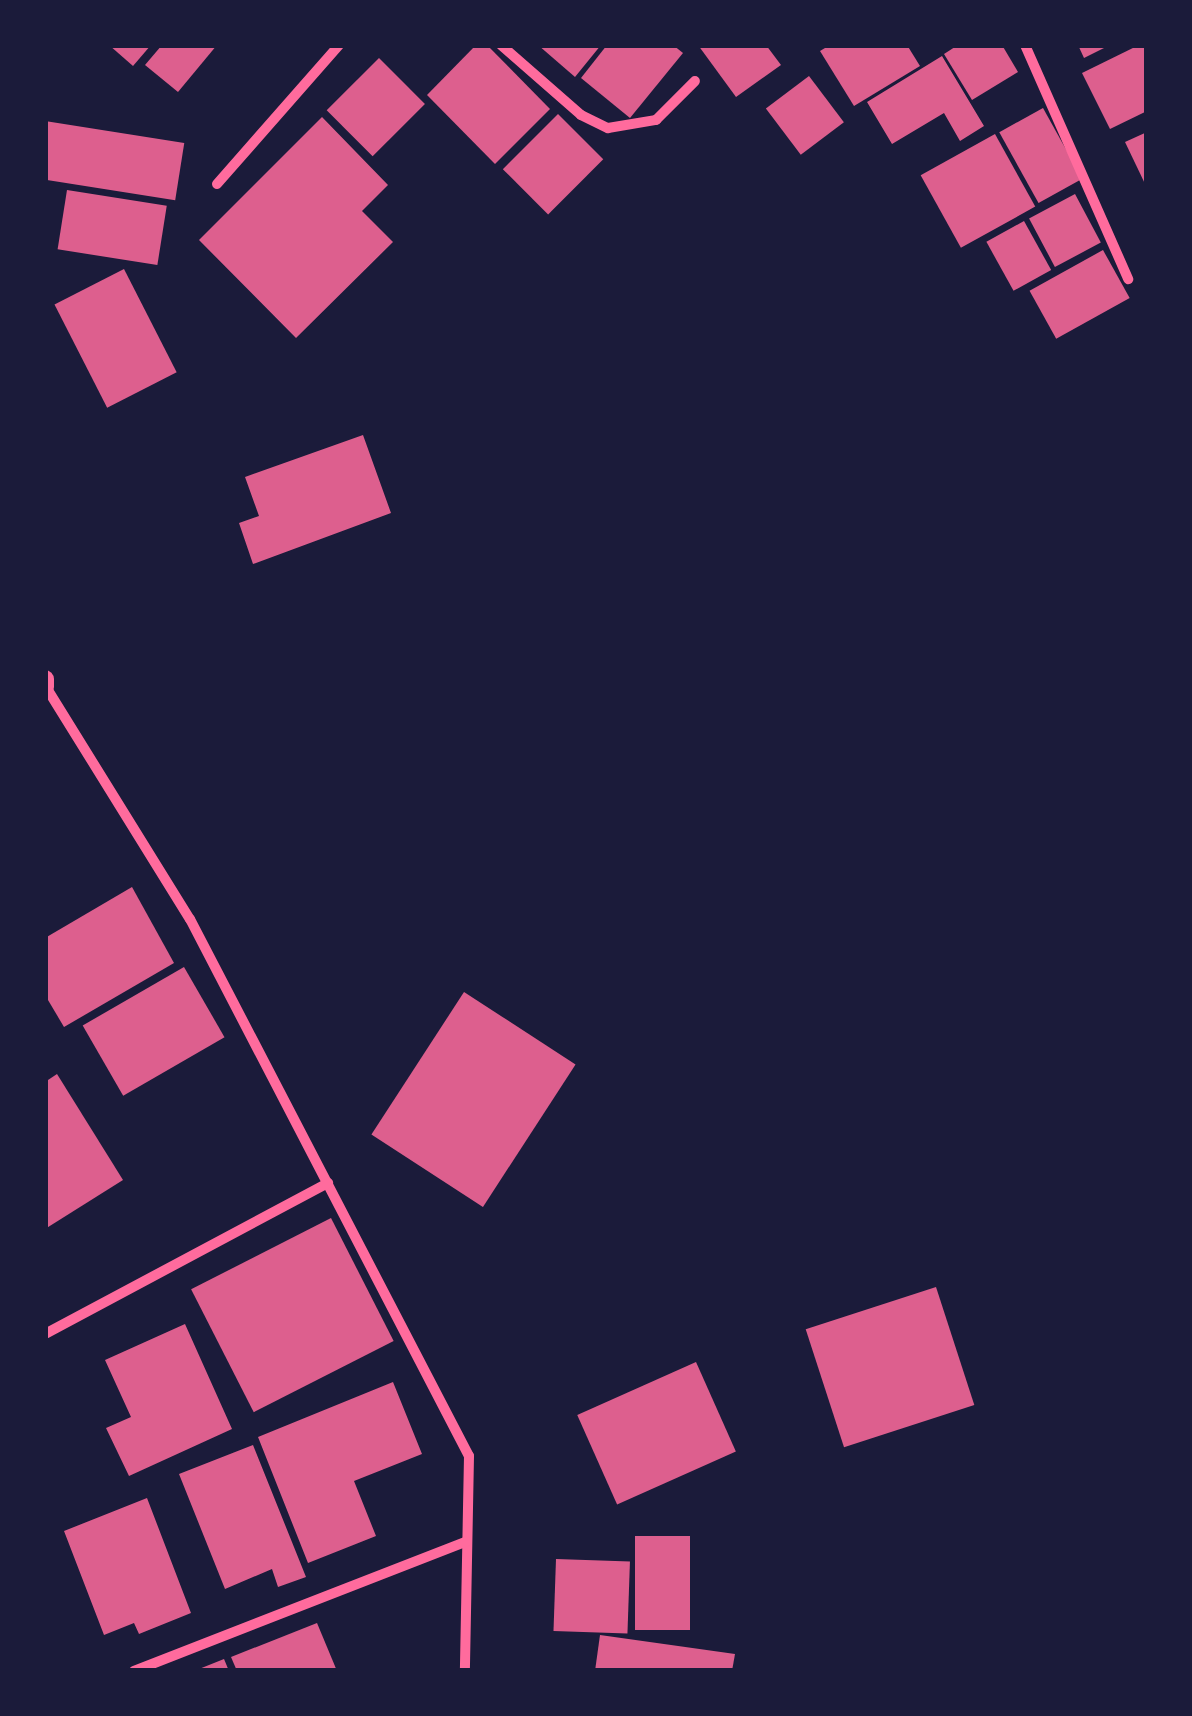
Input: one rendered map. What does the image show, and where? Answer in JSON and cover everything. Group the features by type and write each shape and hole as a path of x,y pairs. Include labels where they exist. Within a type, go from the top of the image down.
{"street":[{"path":"217,184 339,45"},
{"path":"502,45 581,115 608,128 656,120 695,81"},
{"path":"1025,45 1128,279"},
{"path":"45,684 190,919 469,1456 465,1671"},
{"path":"45,1334 328,1184"},
{"path":"134,1671 467,1540"}],"building":[{"path":"109,45 151,45 133,66"},
{"path":"162,45 217,45 178,92 145,65"},
{"path":"476,45 487,45 550,109 495,164 427,95"},
{"path":"538,45 601,45 575,77"},
{"path":"607,45 673,45 683,53 630,118 581,78"},
{"path":"698,45 766,45 781,65 736,97"},
{"path":"830,45 907,45 920,66 854,106 820,51"},
{"path":"958,45 1002,45 1018,72 972,100 944,54"},
{"path":"1078,45 1110,45 1084,58"},
{"path":"1139,45 1147,45 1147,111 1110,129 1082,73"},
{"path":"942,56 984,126 960,141 944,113 892,144 867,102"},
{"path":"379,58 425,104 373,156 327,110"},
{"path":"809,76 844,122 801,155 766,108"},
{"path":"1043,108 1082,179 1039,203 999,132"},
{"path":"558,114 603,159 548,214 503,169"},
{"path":"322,117 388,185 362,211 393,242 296,338 199,240"},
{"path":"45,121 184,143 175,200 45,180"},
{"path":"1147,132 1147,188 1125,142"},
{"path":"995,134 1035,207 961,248 921,175"},
{"path":"67,190 167,206 157,265 58,249"},
{"path":"1075,194 1101,243 1055,267 1029,218"},
{"path":"1024,221 1051,270 1014,291 986,242"},
{"path":"1103,250 1130,298 1056,339 1030,291"},
{"path":"124,269 177,372 107,408 55,304"},
{"path":"363,435 391,513 253,564 239,523 259,516 245,477"},
{"path":"132,887 174,963 64,1027 45,995 45,938"},
{"path":"184,967 224,1037 123,1096 83,1026"},
{"path":"464,992 576,1064 483,1207 371,1135"},
{"path":"57,1074 123,1180 45,1229 45,1082"},
{"path":"331,1218 394,1341 254,1412 191,1289"},
{"path":"936,1287 974,1405 844,1447 806,1329"},
{"path":"185,1324 232,1429 129,1476 106,1428 131,1417 105,1360"},
{"path":"696,1362 736,1452 617,1504 577,1415"},
{"path":"393,1382 422,1454 354,1481 376,1536 308,1563 258,1437"},
{"path":"253,1445 306,1577 278,1587 272,1569 225,1589 179,1474"},
{"path":"147,1498 191,1613 139,1634 134,1623 104,1635 64,1531"},
{"path":"635,1536 690,1536 690,1630 635,1630"},
{"path":"556,1559 630,1562 627,1634 553,1631"},
{"path":"317,1623 337,1671 237,1671 231,1657"},
{"path":"600,1635 735,1654 732,1671 595,1671"},
{"path":"224,1659 229,1671 194,1671"}]}
